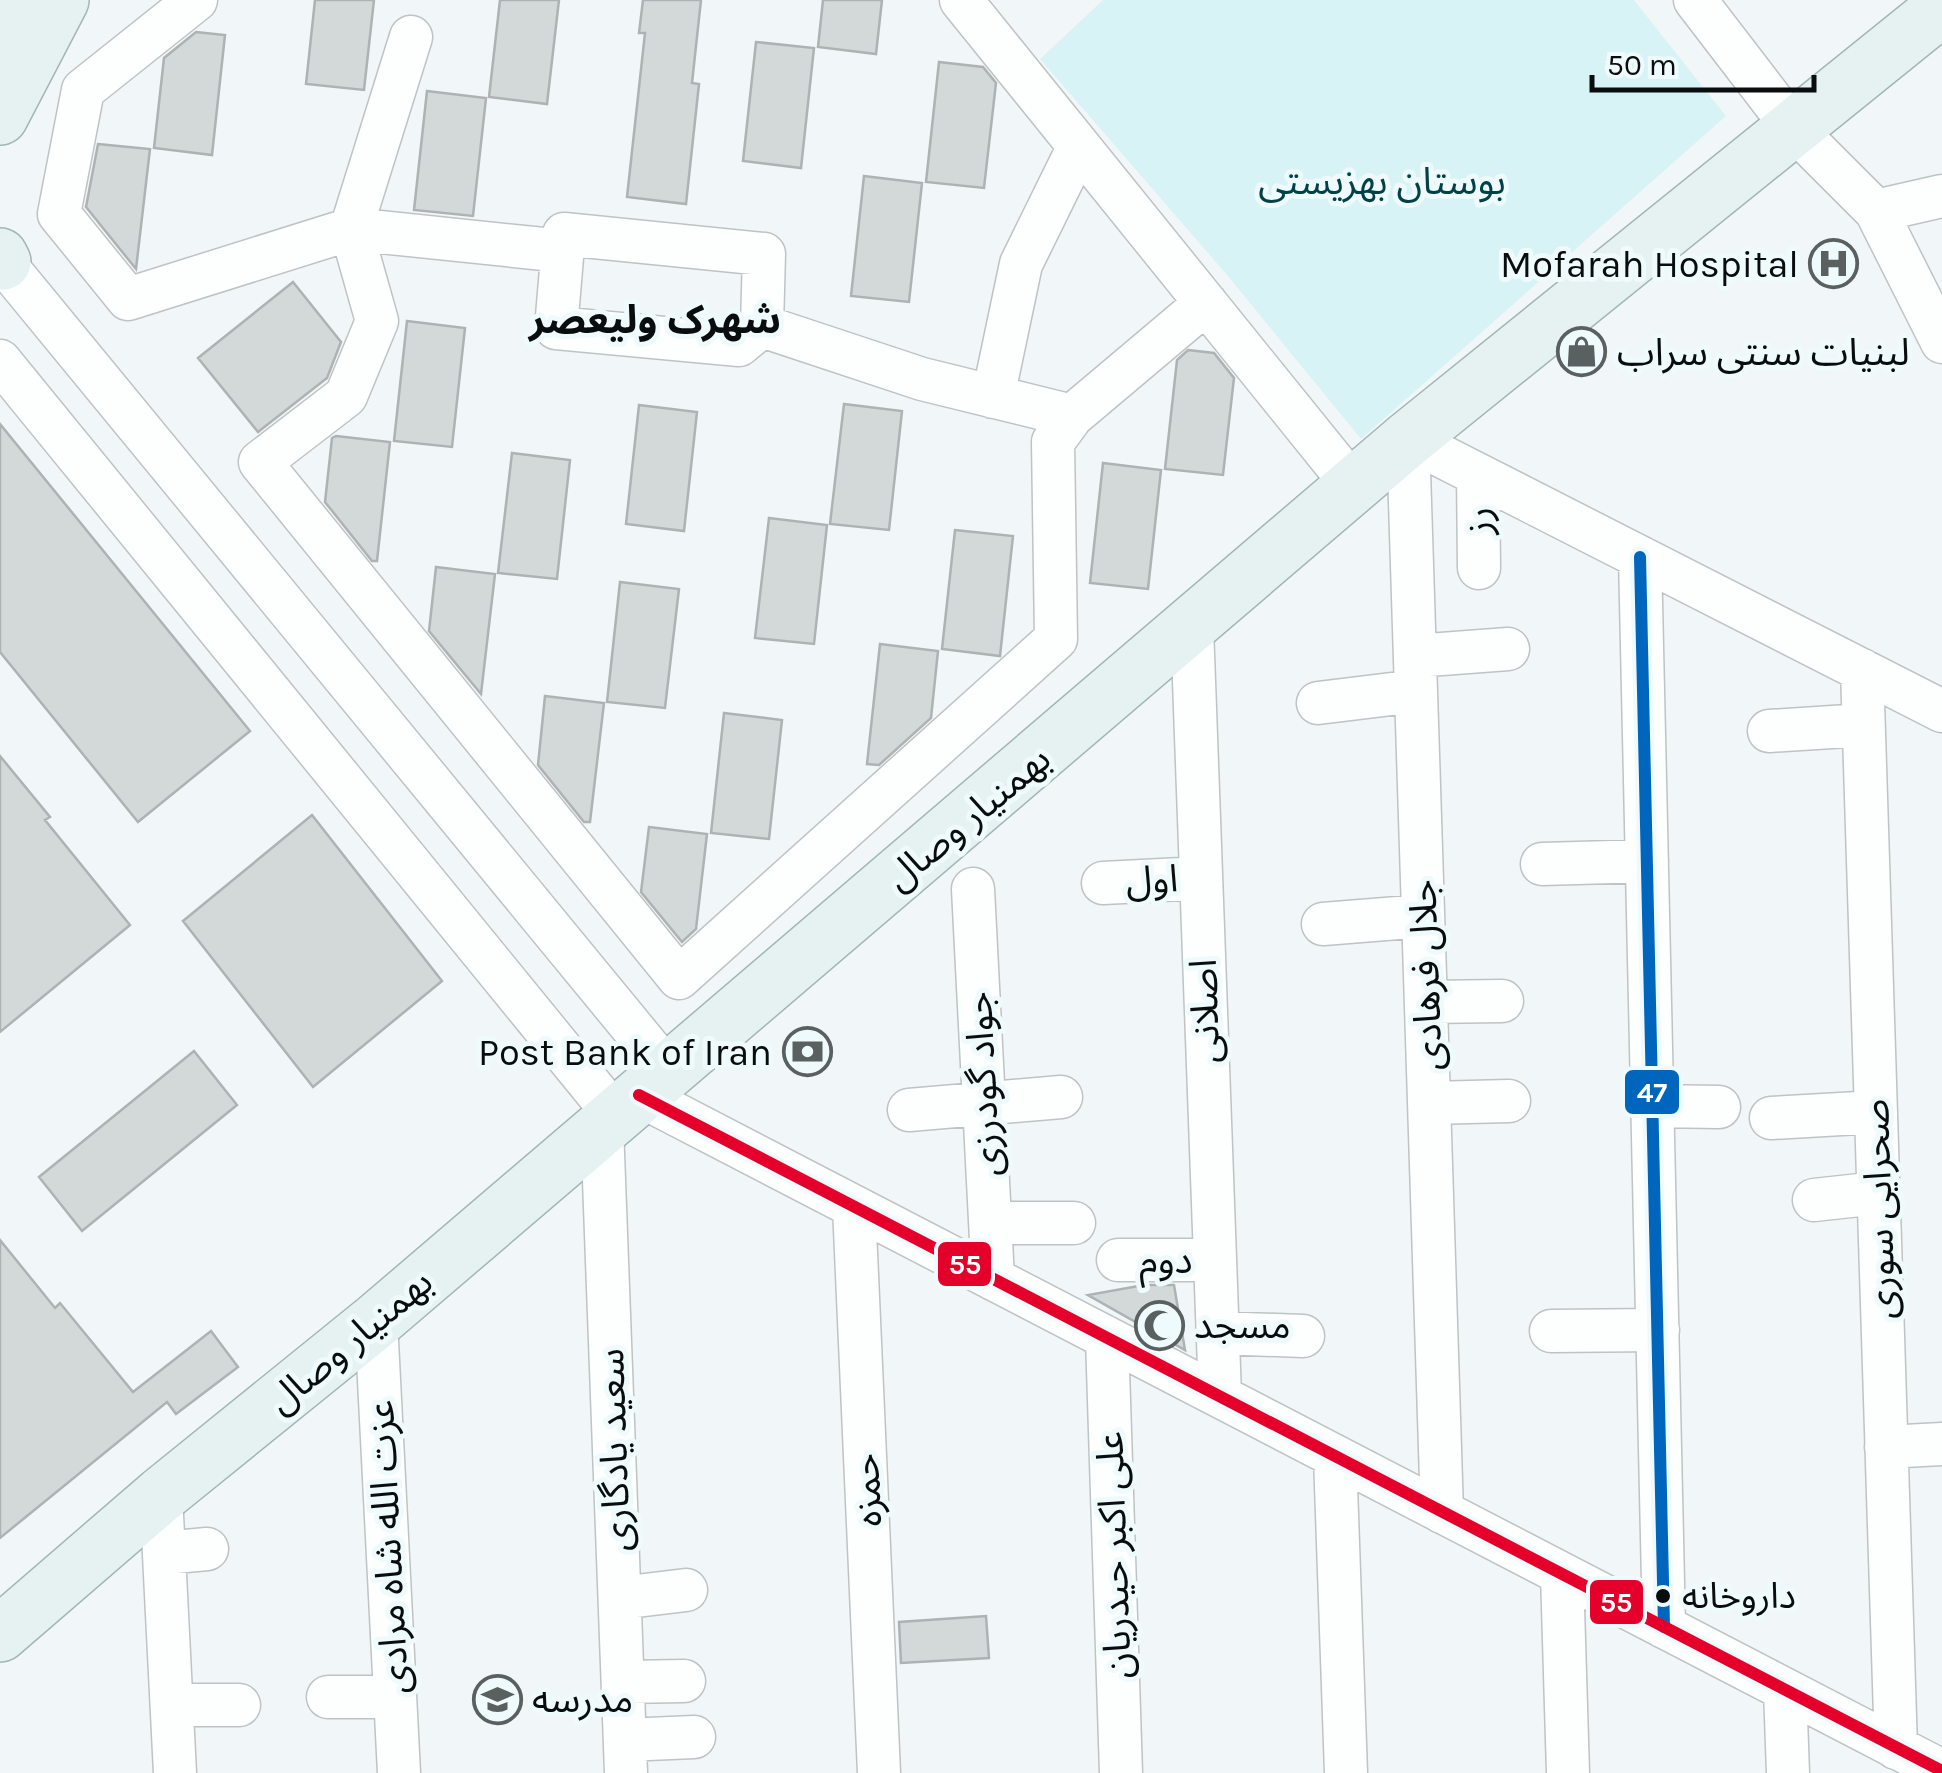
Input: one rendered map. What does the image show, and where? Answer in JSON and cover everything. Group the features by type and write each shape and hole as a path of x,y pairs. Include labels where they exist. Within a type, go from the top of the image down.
{"main road":[{"path":"0,30 15,0"},
{"path":"0,117 60,0"},
{"name":"بهمنیار وصال","path":"0,1634 161,1495 376,1321 1408,439 1942,8"}],"street":[{"path":"196,0 83,90 59,214 128,299 351,229 563,252"},
{"path":"961,0 1355,488"},
{"path":"1695,0 1794,128 1876,211 1942,342"},
{"path":"411,37 351,229 377,321 346,396 260,462 679,978 1056,639 1053,442 1072,416 1206,302"},
{"path":"994,397 1021,264 1079,146"},
{"path":"1876,211 1942,196"},
{"path":"564,234 764,254 762,326 739,344 556,328 564,234"},
{"path":"1,260 349,686 631,1102"},
{"path":"762,326 922,379 1072,416"},
{"path":"0,362 298,727 631,1102 854,1206 1942,1771"},
{"path":"1408,439 1942,711"},
{"name":"جلال فرهادی","path":"1408,439 1442,1512"},
{"name":"رز","path":"1478,475 1478,568"},
{"path":"1640,558 1664,1627"},
{"name":"اصلانی","path":"1192,626 1220,1396"},
{"path":"1318,703 1508,649"},
{"name":"صحرایی سوری","path":"1862,670 1896,1748"},
{"path":"298,727 349,686"},
{"path":"1769,730 1864,725"},
{"path":"1542,864 1647,861"},
{"name":"اول","path":"1103,882 1201,878"},
{"name":"جواد گودرزی","path":"974,889 993,1279"},
{"path":"1323,924 1424,916"},
{"path":"1426,1002 1502,1001"},
{"path":"909,1110 1061,1097"},
{"path":"1430,1103 1509,1100"},
{"name":"سعید یادگاری","path":"626,1757 620,1598 631,1102"},
{"path":"1652,1106 1719,1108"},
{"path":"1771,1118 1876,1112"},
{"path":"1814,1200 1878,1194"},
{"name":"حمزه","path":"854,1206 879,1773"},
{"path":"990,1224 1074,1222"},
{"name":"دوم","path":"1118,1260 1214,1260"},
{"name":"عزت الله شاه مرادی","path":"376,1321 398,1773"},
{"path":"1551,1331 1658,1330"},
{"path":"1217,1333 1303,1336"},
{"name":"علی اکبر حیدریان","path":"1108,1338 1121,1773"},
{"path":"1886,1447 1942,1444"},
{"path":"1336,1456 1346,1773"},
{"path":"161,1495 175,1773"},
{"path":"164,1553 207,1548"},
{"path":"1562,1574 1568,1773"},
{"path":"620,1598 686,1590"},
{"path":"623,1682 684,1681"},
{"path":"1785,1690 1788,1773"},
{"path":"328,1697 395,1697"},
{"path":"172,1705 239,1706"},
{"path":"626,1757 694,1737"}],"green space":[{"name":"بوستان بهزیستی","path":"1103,0 1634,0 1726,116 1361,439 1227,275 1040,59"}],"building":[{"path":"315,0 374,0 364,90 306,84"},
{"path":"500,0 559,0 547,104 489,97"},
{"path":"643,0 701,0 692,83 699,84 686,204 627,197 645,33 639,33"},
{"path":"823,0 882,0 876,54 818,47"},
{"path":"196,32 225,35 212,155 154,148 164,58"},
{"path":"756,42 814,48 801,168 743,161"},
{"path":"939,62 983,67 996,83 984,188 926,182"},
{"path":"427,91 486,98 473,216 414,210"},
{"path":"98,144 150,149 136,269 86,207"},
{"path":"864,176 922,183 909,302 851,296"},
{"path":"293,282 341,342 327,378 258,432 198,358"},
{"path":"407,321 465,328 452,447 394,441"},
{"path":"1188,350 1214,353 1234,378 1223,475 1165,469 1177,360"},
{"path":"844,404 902,411 889,530 830,524"},
{"path":"639,405 697,412 684,531 626,524"},
{"path":"0,424 250,731 138,822 0,652"},
{"path":"332,438 390,442 377,561 372,561 325,502"},
{"path":"512,453 570,460 557,579 498,573"},
{"path":"1103,463 1161,470 1148,589 1090,583"},
{"path":"769,518 827,525 814,644 755,638"},
{"path":"955,530 1013,536 1000,656 942,649"},
{"path":"436,567 495,574 481,694 429,631"},
{"path":"620,582 679,589 665,708 607,702"},
{"path":"880,644 938,651 931,718 879,765 867,764"},
{"path":"545,696 604,703 590,822 584,822 538,765"},
{"path":"724,713 782,720 769,839 711,833"},
{"path":"0,756 50,817 45,820 130,925 0,1032"},
{"path":"312,815 442,981 313,1087 183,921"},
{"path":"649,827 707,834 696,929 682,942 641,892"},
{"path":"194,1051 237,1105 82,1231 39,1177"},
{"path":"0,1240 55,1308 60,1303 133,1392 211,1331 238,1367 176,1414 167,1402 0,1538"},
{"name":"مسجد","path":"1144,1285 1174,1285 1185,1350 1088,1295"},
{"path":"986,1616 989,1658 901,1663 899,1622"}],"transit line":[{"name":"47","path":"1640,557 1664,1627"},
{"name":"55","path":"639,1095 1942,1771"}],"place":[{"name":"Mofarah Hospital","path":"1834,264"},
{"name":"لبنیات سنتی سراب","path":"1582,352"},
{"name":"Post Bank of Iran","path":"807,1052"},
{"name":"مسجد","path":"1159,1325"},
{"name":"داروخانه","path":"1663,1596"},
{"name":"مدرسه","path":"497,1699"}],"district":[{"name":"شهرک ولیعصر","path":"655,319"}]}
